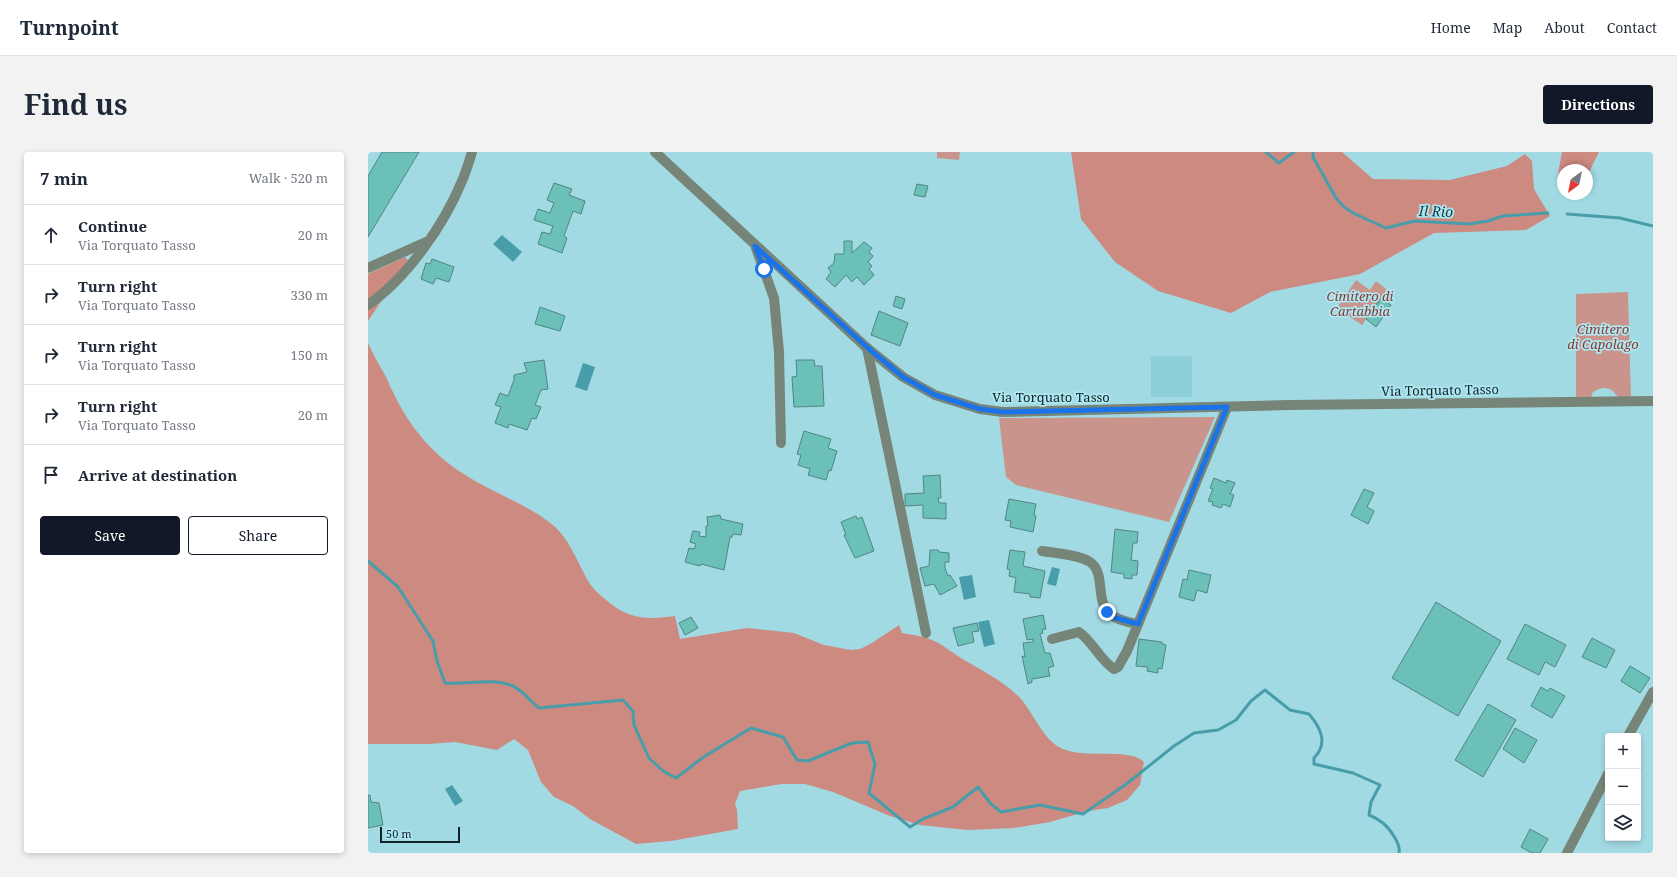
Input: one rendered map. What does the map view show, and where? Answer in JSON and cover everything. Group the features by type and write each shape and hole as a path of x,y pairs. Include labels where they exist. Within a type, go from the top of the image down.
{"street":[{"path":"368,305 403,274 441,223 463,181 472,152"},
{"name":"Via Torquato Tasso","path":"655,152 755,246 868,348 903,377 935,395 980,409 1026,412 1227,407 1653,401"},
{"path":"368,268 428,241"},
{"name":"Via Torquato Tasso","path":"755,246 774,298 779,352 781,443"},
{"path":"868,348 926,633"},
{"path":"1052,639 1079,632 1088,639 1108,665 1114,669 1118,667 1127,651 1227,407"},
{"path":"1042,551 1084,559 1090,562 1096,568 1103,603 1107,612 1116,618 1138,624"},
{"path":"1630,733 1653,692"},
{"path":"1567,853 1605,780"}],"shaded area":[{"path":"1071,152 1342,152 1373,179 1450,180 1507,166 1525,154 1532,161 1534,189 1550,216 1526,230 1434,233 1360,274 1270,292 1231,313 1158,291 1115,262 1081,219"},
{"path":"1562,152 1599,152 1593,164 1560,164"},
{"path":"502,235 522,252 513,262 493,244"},
{"path":"405,257 408,260 368,321 368,274"},
{"path":"368,343 400,407 424,441 455,468 477,482 529,509 556,528 568,543 585,576 592,586 613,606 621,611 646,618 675,616 680,639 747,628 794,633 824,645 851,650 860,649 872,643 899,625 902,633 936,642 995,678 1015,693 1021,699 1043,732 1059,747 1080,753 1126,755 1136,757 1144,762 1140,785 1127,800 1108,808 1088,811 1050,822 1014,828 967,830 920,825 890,816 833,792 805,784 782,784 740,791 735,804 737,810 738,829 671,841 636,844 590,819 573,806 554,797 541,782 528,750 514,739 497,750 455,742 428,744 368,744"},
{"path":"1151,356 1192,356 1192,397 1151,397"},
{"path":"583,363 595,367 587,391 575,387"},
{"path":"1052,567 1060,569 1056,586 1047,584"},
{"path":"972,575 976,597 964,600 959,577"},
{"path":"989,620 995,644 984,647 978,622"},
{"path":"452,785 463,801 455,806 445,789"}],"green space":[{"path":"937,152 960,152 959,160 937,158"},
{"name":"Cimitero di Cartabbia","path":"1356,280 1370,290 1376,281 1391,293 1385,301 1391,305 1376,327 1366,319 1362,325 1337,308"},
{"name":"Cimitero di Capolago","path":"1628,292 1631,399 1619,399 1614,392 1608,388 1601,388 1593,392 1590,400 1576,399 1576,294"},
{"path":"1215,417 1169,522 1016,485 1006,477 999,418"}],"building":[{"path":"382,152 419,152 368,237 368,176"},
{"path":"554,183 572,189 569,195 585,201 581,214 573,211 564,236 567,238 562,253 538,244 542,232 550,234 553,226 534,220 538,209 550,213 554,203 547,200"},
{"path":"917,184 928,186 925,197 914,195"},
{"path":"844,241 852,241 852,253 864,242 872,248 869,252 873,256 868,262 872,266 869,269 874,275 864,285 857,277 852,282 846,275 835,287 826,279 831,272 828,268 834,263 835,254 844,254"},
{"path":"432,259 454,267 449,282 436,278 433,284 421,279 426,263 430,264"},
{"path":"896,296 905,299 902,309 893,306"},
{"path":"1381,298 1391,305 1376,327 1366,319"},
{"path":"540,307 565,316 560,331 535,324"},
{"path":"879,311 908,323 900,346 871,335"},
{"path":"544,360 548,389 541,390 535,405 541,407 536,419 532,418 527,430 509,424 508,428 495,423 501,407 495,405 500,393 508,396 514,380 514,375 527,372 524,363"},
{"path":"796,360 814,360 815,366 822,366 824,406 794,407 792,377 797,376"},
{"path":"804,431 831,439 828,448 837,451 831,471 829,470 826,480 808,475 810,469 798,465 801,455 797,454"},
{"path":"940,475 941,498 938,498 939,503 946,503 946,519 923,518 923,505 905,506 905,494 924,493 923,476"},
{"path":"1214,478 1226,483 1227,480 1235,483 1230,494 1234,495 1230,507 1223,504 1221,508 1212,505 1213,502 1208,501 1213,489 1210,488"},
{"path":"1364,489 1374,493 1367,507 1374,511 1368,524 1351,515"},
{"path":"1009,499 1036,504 1034,515 1036,516 1033,532 1010,527 1011,521 1005,520"},
{"path":"720,515 721,519 743,524 741,535 733,534 732,537 730,537 724,570 701,564 700,566 685,562 689,548 694,549 696,544 690,542 693,531 700,532 699,536 706,537 706,526 708,526 707,517"},
{"path":"856,516 857,519 862,517 874,551 855,558 844,535 846,535 841,522"},
{"path":"1115,529 1138,532 1137,543 1133,543 1131,560 1138,561 1137,575 1132,575 1132,579 1124,578 1124,574 1111,572"},
{"path":"930,550 938,550 939,552 949,553 949,562 945,562 945,568 948,576 950,575 957,586 940,595 934,584 925,586 920,568 929,566"},
{"path":"1010,550 1025,552 1023,566 1045,571 1040,598 1030,597 1030,594 1014,592 1016,578 1009,576 1010,570 1007,569"},
{"path":"1189,570 1211,575 1207,593 1197,590 1194,601 1179,597 1183,579 1187,580"},
{"path":"1436,602 1501,641 1458,716 1392,678"},
{"path":"1043,615 1046,629 1042,630 1043,633 1040,634 1045,653 1050,653 1054,666 1048,668 1050,676 1032,679 1032,682 1028,684 1022,656 1025,657 1023,643 1033,642 1033,639 1027,640 1023,619"},
{"path":"691,617 698,628 685,635 679,623"},
{"path":"977,623 979,631 972,632 974,642 958,646 953,628"},
{"path":"1525,624 1566,645 1555,667 1545,662 1539,675 1507,659"},
{"path":"1592,638 1615,650 1606,668 1582,657"},
{"path":"1139,639 1162,642 1162,644 1166,645 1162,669 1158,668 1158,673 1147,671 1148,667 1136,666"},
{"path":"1630,666 1650,678 1640,693 1621,681"},
{"path":"1541,687 1548,691 1550,688 1565,696 1552,718 1531,706"},
{"path":"1488,704 1516,720 1483,777 1455,760"},
{"path":"1515,728 1537,740 1524,763 1503,749"},
{"path":"368,795 370,795 371,802 379,803 383,825 368,828"},
{"path":"1530,829 1548,839 1540,853 1532,853 1521,847"}],"waterway":[{"name":"Il Rio","path":"1266,152 1279,163 1294,152"},
{"name":"Il Rio","path":"1313,152 1313,157 1336,198 1344,207 1353,213 1386,228 1415,221 1469,224 1488,221 1503,216 1548,213"},
{"name":"Il Rio","path":"1567,214 1620,218 1653,226"},
{"path":"368,561 398,587 433,641 437,661 445,683 505,683 520,690 539,708 623,700 633,711 634,725 649,758 663,771 676,778 702,758 751,728 783,737 797,760 808,761 852,743 868,742 875,764 869,793 910,827 923,819 953,807 978,787 990,803 1001,812 1040,805 1083,814 1125,785 1174,746 1194,733 1218,730 1236,720 1251,701 1265,690 1290,710 1309,714 1317,724 1322,741 1319,752 1314,758 1314,764 1353,773 1380,785 1371,802 1369,815 1389,829 1397,841 1399,853"}],"route":[{"path":"764,269 755,246 868,348 903,377 935,395 980,409 1003,412 1026,412 1227,407 1138,624 1116,618 1107,612"}]}
